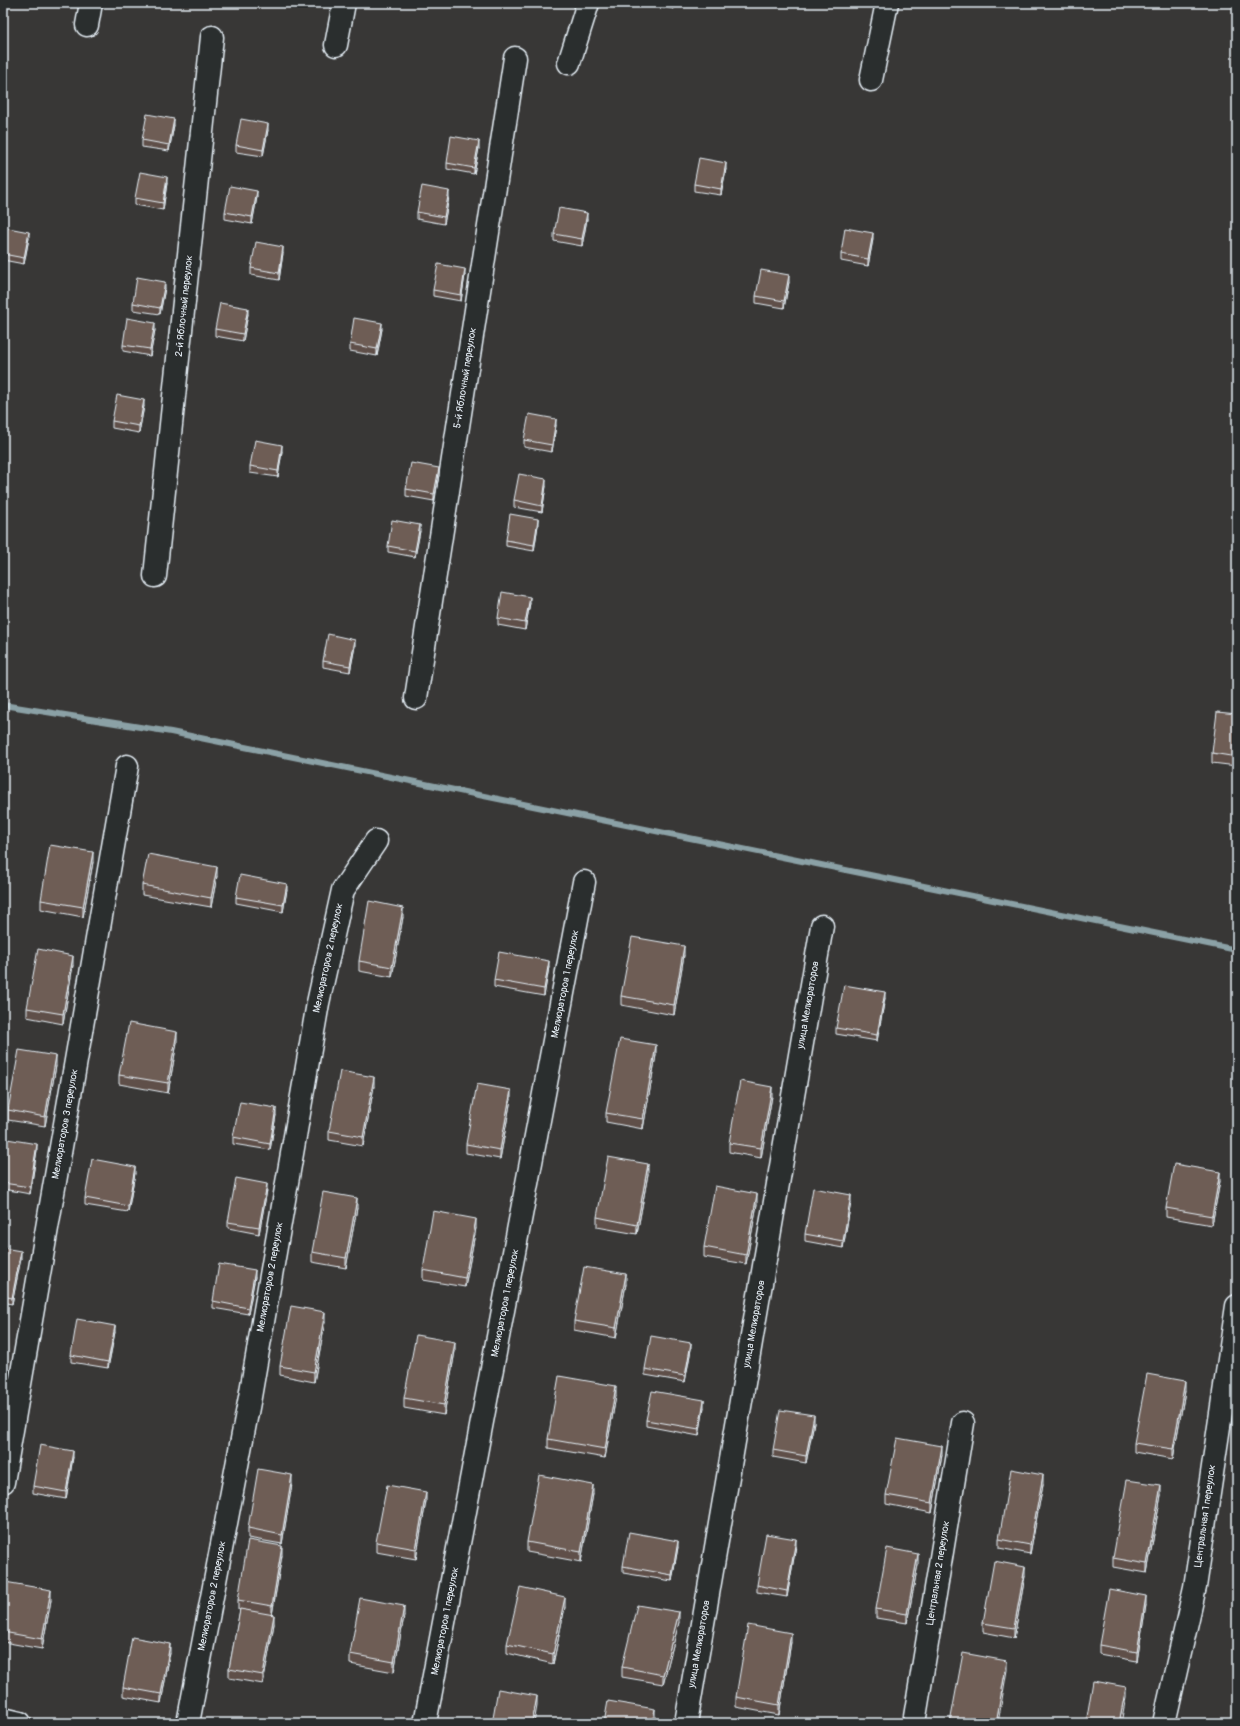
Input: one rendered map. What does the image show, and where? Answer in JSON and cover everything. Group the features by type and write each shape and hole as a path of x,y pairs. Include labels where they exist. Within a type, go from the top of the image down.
{"street":[{"path":"87,25 91,3"},
{"path":"336,45 344,3"},
{"path":"569,63 588,3"},
{"path":"871,80 888,3"},
{"name":"2-й Яблочный переулок","path":"155,576 212,37"},
{"name":"5-й Яблочный переулок","path":"416,698 514,58"},
{"name":"Мелиораторов 3 переулок","path":"3,1482 127,766"},
{"name":"Мелиораторов 2 переулок","path":"188,1723 251,1390 318,1002 343,890 376,841"},
{"name":"Мелиораторов 1 переулок","path":"425,1723 584,882"},
{"name":"улица Мелиораторов","path":"686,1723 822,926"},
{"name":"Центральная 1 переулок","path":"1164,1723 1195,1587 1232,1366 1237,1306"},
{"name":"Центральная 2 переулок","path":"914,1723 963,1423"},
{"path":"3,1719 20,1723"}],"building":[{"path":"147,114 174,119 169,145 142,140"},
{"path":"241,119 268,124 263,150 236,145"},
{"path":"451,136 479,141 474,168 447,163"},
{"path":"699,158 726,163 721,189 694,184"},
{"path":"140,172 167,177 163,203 135,198"},
{"path":"230,186 257,191 252,217 225,212"},
{"path":"422,186 449,191 444,217 417,212"},
{"path":"559,208 587,213 582,239 554,234"},
{"path":"3,227 29,232 24,258 3,254"},
{"path":"845,228 873,233 868,259 841,254"},
{"path":"256,242 283,247 279,273 251,268"},
{"path":"438,264 465,269 461,295 433,290"},
{"path":"761,270 789,275 784,301 756,296"},
{"path":"137,277 165,282 160,308 133,303"},
{"path":"220,303 248,308 243,334 215,329"},
{"path":"127,318 155,323 150,349 123,345"},
{"path":"354,318 382,323 377,349 350,344"},
{"path":"117,395 144,400 139,426 112,421"},
{"path":"529,414 556,419 552,445 524,440"},
{"path":"255,440 282,445 278,471 250,466"},
{"path":"411,463 439,468 434,494 406,489"},
{"path":"519,474 546,479 542,506 514,500"},
{"path":"510,514 538,519 534,545 506,540"},
{"path":"392,520 420,525 415,551 388,546"},
{"path":"502,592 530,597 525,623 498,618"},
{"path":"328,634 355,640 350,666 323,661"},
{"path":"1217,712 1237,714 1237,757 1212,753"},
{"path":"50,845 93,852 83,907 41,900"},
{"path":"148,854 217,867 211,898 142,885"},
{"path":"240,875 287,884 283,905 236,897"},
{"path":"369,901 403,908 392,967 359,961"},
{"path":"632,937 684,946 674,1005 621,996"},
{"path":"38,949 73,956 63,1014 27,1008"},
{"path":"499,952 549,961 544,989 494,980"},
{"path":"844,985 885,992 877,1035 836,1028"},
{"path":"129,1023 177,1032 168,1083 119,1075"},
{"path":"620,1039 656,1045 643,1119 606,1113"},
{"path":"19,1050 56,1056 45,1117 8,1110"},
{"path":"340,1071 374,1077 363,1137 329,1131"},
{"path":"740,1081 772,1087 761,1148 729,1143"},
{"path":"477,1084 511,1090 500,1150 466,1144"},
{"path":"240,1102 276,1108 270,1144 233,1137"},
{"path":"7,1139 37,1144 30,1187 3,1183 3,1164"},
{"path":"608,1157 648,1164 637,1225 597,1217"},
{"path":"92,1159 135,1167 128,1206 85,1198"},
{"path":"1174,1164 1220,1172 1212,1216 1166,1208"},
{"path":"236,1178 267,1184 259,1227 228,1222"},
{"path":"715,1186 757,1194 746,1255 704,1247"},
{"path":"813,1188 851,1195 843,1241 805,1234"},
{"path":"323,1192 357,1198 346,1258 312,1252"},
{"path":"433,1211 476,1219 465,1278 423,1270"},
{"path":"3,1248 21,1251 12,1298 3,1296"},
{"path":"219,1264 255,1270 248,1308 213,1301"},
{"path":"584,1267 626,1274 616,1328 574,1321"},
{"path":"291,1306 325,1312 314,1372 280,1366"},
{"path":"77,1319 115,1326 108,1362 71,1355"},
{"path":"416,1335 455,1342 444,1405 404,1398"},
{"path":"651,1336 691,1343 685,1376 645,1369"},
{"path":"1147,1374 1185,1381 1173,1449 1134,1443"},
{"path":"559,1376 616,1386 605,1449 548,1439"},
{"path":"652,1391 704,1400 699,1429 646,1420"},
{"path":"780,1410 814,1415 806,1456 773,1450"},
{"path":"897,1438 942,1446 932,1503 886,1495"},
{"path":"40,1445 73,1451 66,1492 33,1486"},
{"path":"258,1469 292,1475 282,1535 248,1528"},
{"path":"1011,1469 1043,1475 1030,1545 999,1539"},
{"path":"539,1475 593,1485 581,1552 527,1542"},
{"path":"1127,1480 1161,1485 1147,1564 1113,1558"},
{"path":"387,1485 426,1492 416,1549 376,1542"},
{"path":"629,1532 678,1541 672,1575 623,1566"},
{"path":"766,1534 796,1539 787,1591 757,1585"},
{"path":"248,1540 282,1546 272,1606 238,1600"},
{"path":"887,1548 918,1554 907,1614 876,1609"},
{"path":"994,1561 1025,1567 1014,1628 983,1623"},
{"path":"5,1582 51,1590 42,1639 3,1632 3,1592"},
{"path":"520,1587 565,1597 553,1654 507,1644"},
{"path":"1109,1589 1146,1596 1137,1652 1099,1645"},
{"path":"360,1598 404,1606 394,1662 350,1654"},
{"path":"637,1605 679,1612 663,1675 622,1667"},
{"path":"240,1609 274,1615 263,1675 229,1669"},
{"path":"748,1625 791,1633 779,1705 736,1697"},
{"path":"132,1637 170,1644 161,1694 123,1687"},
{"path":"963,1653 1007,1661 996,1723 950,1723"},
{"path":"1093,1681 1126,1687 1119,1723 1086,1723"},
{"path":"498,1689 537,1696 532,1723 492,1723"},
{"path":"608,1701 655,1709 652,1723 604,1723"},
{"path":"1237,1708 1237,1723 1234,1723"}],"waterway":[{"path":"3,705 171,732 1237,950"}]}
